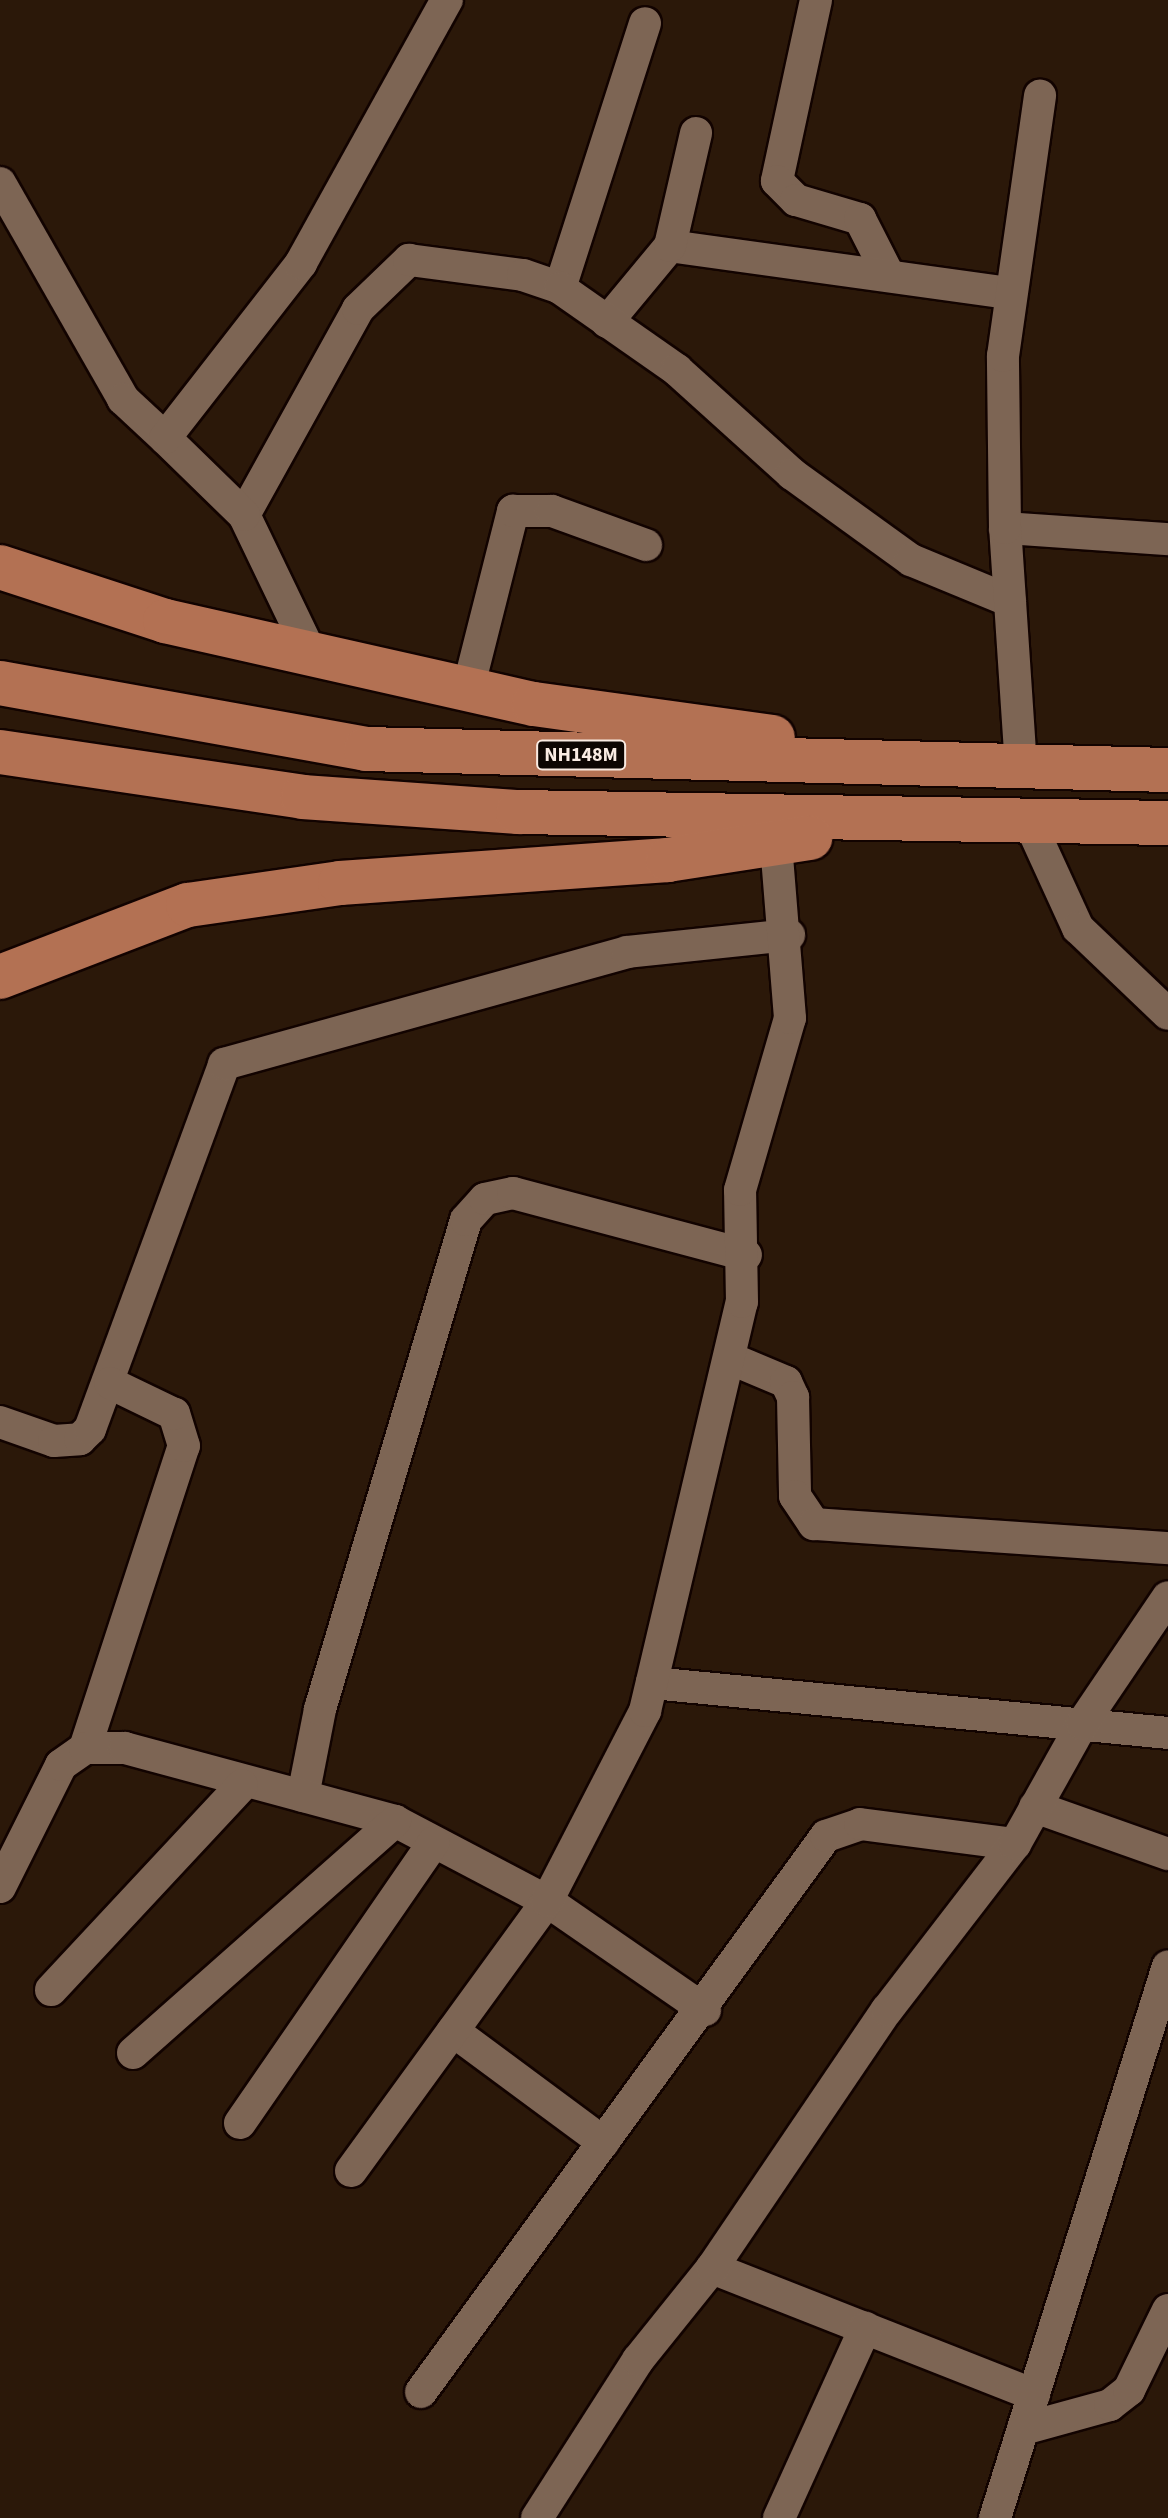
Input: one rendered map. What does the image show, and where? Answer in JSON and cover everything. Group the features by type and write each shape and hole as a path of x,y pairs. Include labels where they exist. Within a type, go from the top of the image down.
{"highway":[{"path":"0,567 165,621 468,689 932,765"},
{"name":"NH148M","path":"0,683 366,749 1168,770"},
{"path":"0,752 157,780 383,803 518,812 1168,823"},
{"path":"0,977 188,905 340,883 668,860 939,818"}],"street":[{"path":"165,438 301,263 447,0"},
{"path":"816,0 777,181 796,200 860,219 889,276"},
{"path":"560,288 645,23"},
{"path":"1021,767 1005,528 1010,293 1040,96"},
{"path":"607,322 670,246 696,133"},
{"path":"0,183 123,399 244,515 311,654"},
{"path":"670,246 1010,293"},
{"path":"244,515 382,278 409,260 523,275 560,288 677,370 792,474 911,560 1010,601"},
{"path":"468,689 513,511 552,511 646,545"},
{"path":"1005,528 1168,539"},
{"path":"1028,819 1078,928 1168,1014"},
{"path":"351,2171 547,1901 632,1747 652,1683 729,1358 746,1255 740,1190 790,1018 789,935 776,843"},
{"path":"0,1422 54,1441 80,1439 110,1383 224,1064 627,952 789,935"},
{"path":"303,1796 320,1709 466,1220 485,1199 513,1193 746,1255"},
{"path":"729,1358 786,1382 793,1397 795,1496 814,1524 1168,1548"},
{"path":"85,1748 184,1446 174,1414 110,1383"},
{"path":"537,2518 638,2360 712,2268 887,2010 1015,1844 1082,1724 1168,1597"},
{"path":"652,1683 1168,1733"},
{"path":"0,1887 61,1765 85,1748 125,1748 242,1785 303,1796 395,1821 547,1901 705,2010"},
{"path":"51,1990 242,1785"},
{"path":"1035,1807 1168,1854"},
{"path":"133,2053 395,1821"},
{"path":"421,2392 603,2142 705,2010 826,1836 860,1824 1015,1844"},
{"path":"240,2123 434,1842"},
{"path":"995,2518 1168,1966"},
{"path":"453,2031 603,2142"},
{"path":"712,2268 1034,2395"},
{"path":"1023,2429 1110,2405 1129,2390 1168,2310"},
{"path":"779,2518 865,2328"}]}
